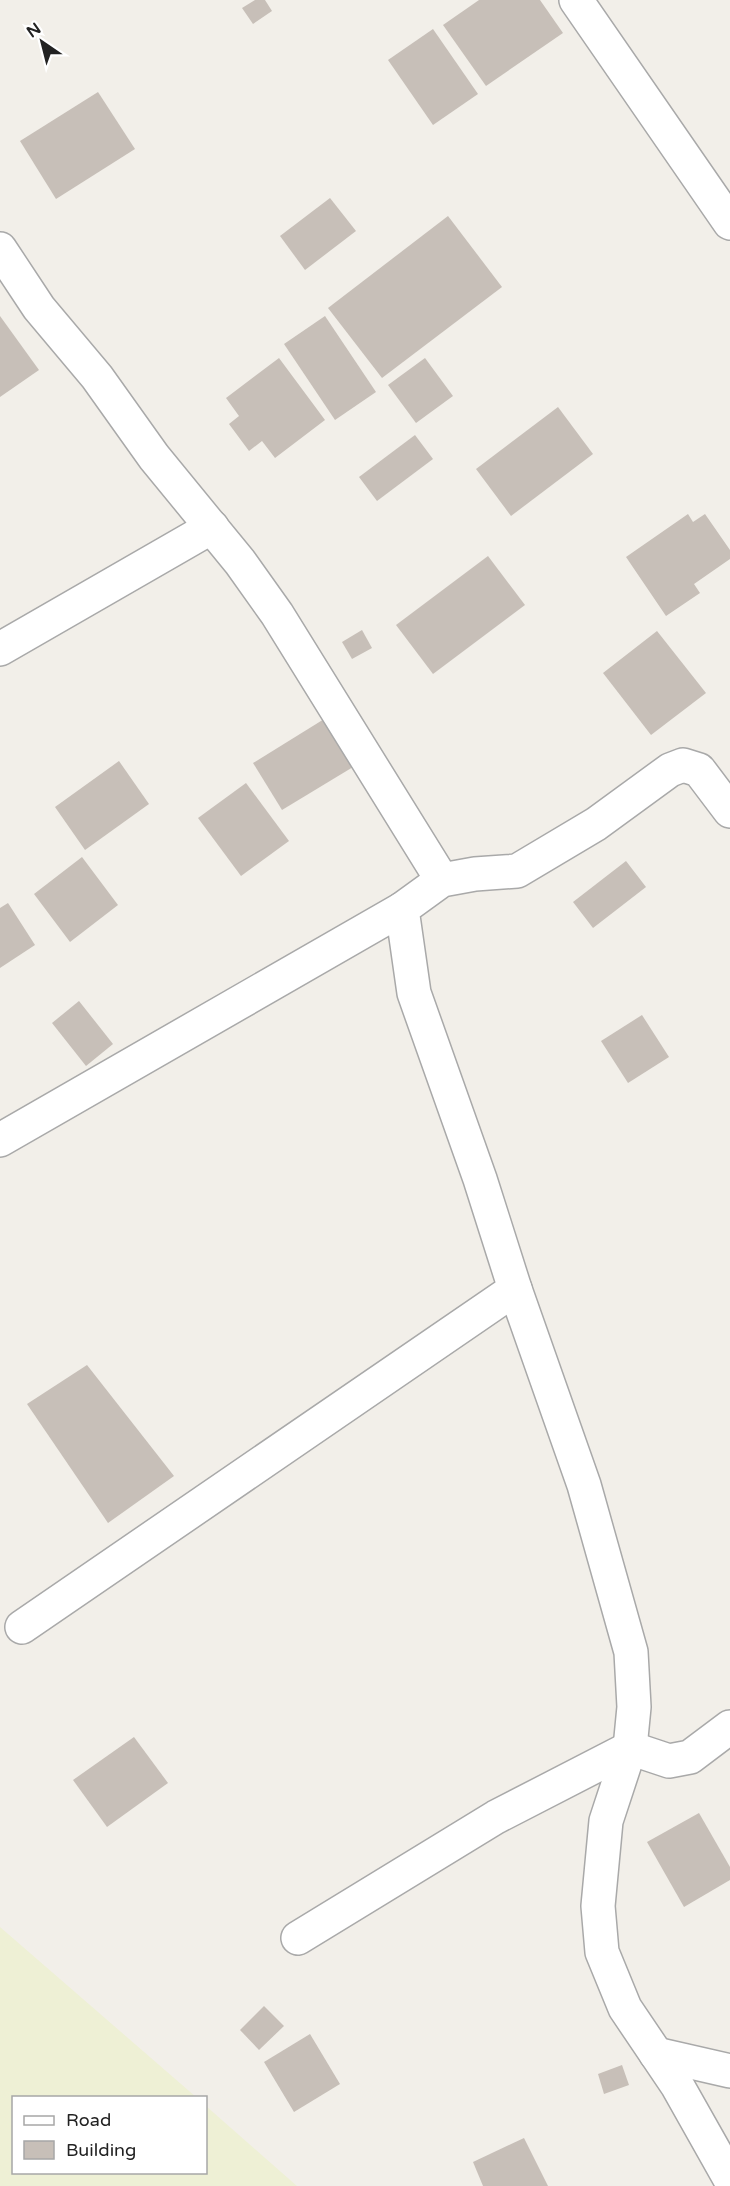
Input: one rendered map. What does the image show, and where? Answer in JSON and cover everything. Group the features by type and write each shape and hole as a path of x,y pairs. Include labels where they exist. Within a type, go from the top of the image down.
{"street":[{"path":"576,0 730,223"},
{"path":"0,249 39,308 97,377 154,458 212,527 277,614 442,880"},
{"path":"0,649 212,527"},
{"path":"0,1140 402,909 442,880 475,874 517,871 596,824 670,770 683,765 699,770 730,811"},
{"path":"402,909 414,993 584,1485 631,1652 634,1707 630,1748 606,1821 598,1906 602,1952 625,2008 677,2085 730,2179"},
{"path":"22,1627 515,1289"},
{"path":"298,1938 496,1816 630,1748 669,1761 690,1757 730,1727"},
{"path":"656,2054 730,2071"}],"green space":[{"path":"0,1927 195,2096 12,2096 12,2174 207,2174 207,2107 297,2186 0,2186"}],"building":[{"path":"255,0 265,0 272,11 253,24 242,8"},
{"path":"479,0 540,0 563,33 486,86 443,25"},
{"path":"433,29 478,94 433,125 388,60"},
{"path":"98,92 135,149 56,199 20,141"},
{"path":"330,198 356,231 305,270 280,236"},
{"path":"448,216 502,287 382,378 328,308"},
{"path":"0,316 39,370 0,397"},
{"path":"325,316 376,392 335,420 284,344"},
{"path":"279,358 325,420 275,458 262,441 249,451 229,424 239,416 226,398"},
{"path":"425,358 453,396 416,423 388,385"},
{"path":"558,407 593,454 511,516 476,469"},
{"path":"415,435 433,459 377,501 359,477"},
{"path":"688,514 693,522 705,514 730,550 730,559 694,584 700,593 666,616 626,557"},
{"path":"488,556 525,605 433,674 396,625"},
{"path":"362,630 372,648 352,659 342,642"},
{"path":"657,631 706,693 651,735 603,673"},
{"path":"329,716 358,764 282,810 253,763"},
{"path":"119,761 149,804 85,850 55,807"},
{"path":"246,783 289,841 241,876 198,818"},
{"path":"82,857 118,905 70,942 34,894"},
{"path":"626,861 646,887 593,928 573,902"},
{"path":"8,903 35,945 0,968 0,908"},
{"path":"79,1001 113,1044 86,1066 52,1023"},
{"path":"642,1015 669,1057 628,1083 601,1041"},
{"path":"87,1365 174,1476 108,1523 27,1404"},
{"path":"134,1737 168,1783 107,1827 73,1780"},
{"path":"699,1813 730,1867 730,1880 684,1907 647,1842"},
{"path":"264,2006 284,2026 259,2050 240,2030"},
{"path":"310,2034 340,2084 294,2112 264,2062"},
{"path":"622,2065 629,2085 604,2094 598,2074"},
{"path":"524,2138 548,2186 483,2186 473,2162"}]}
